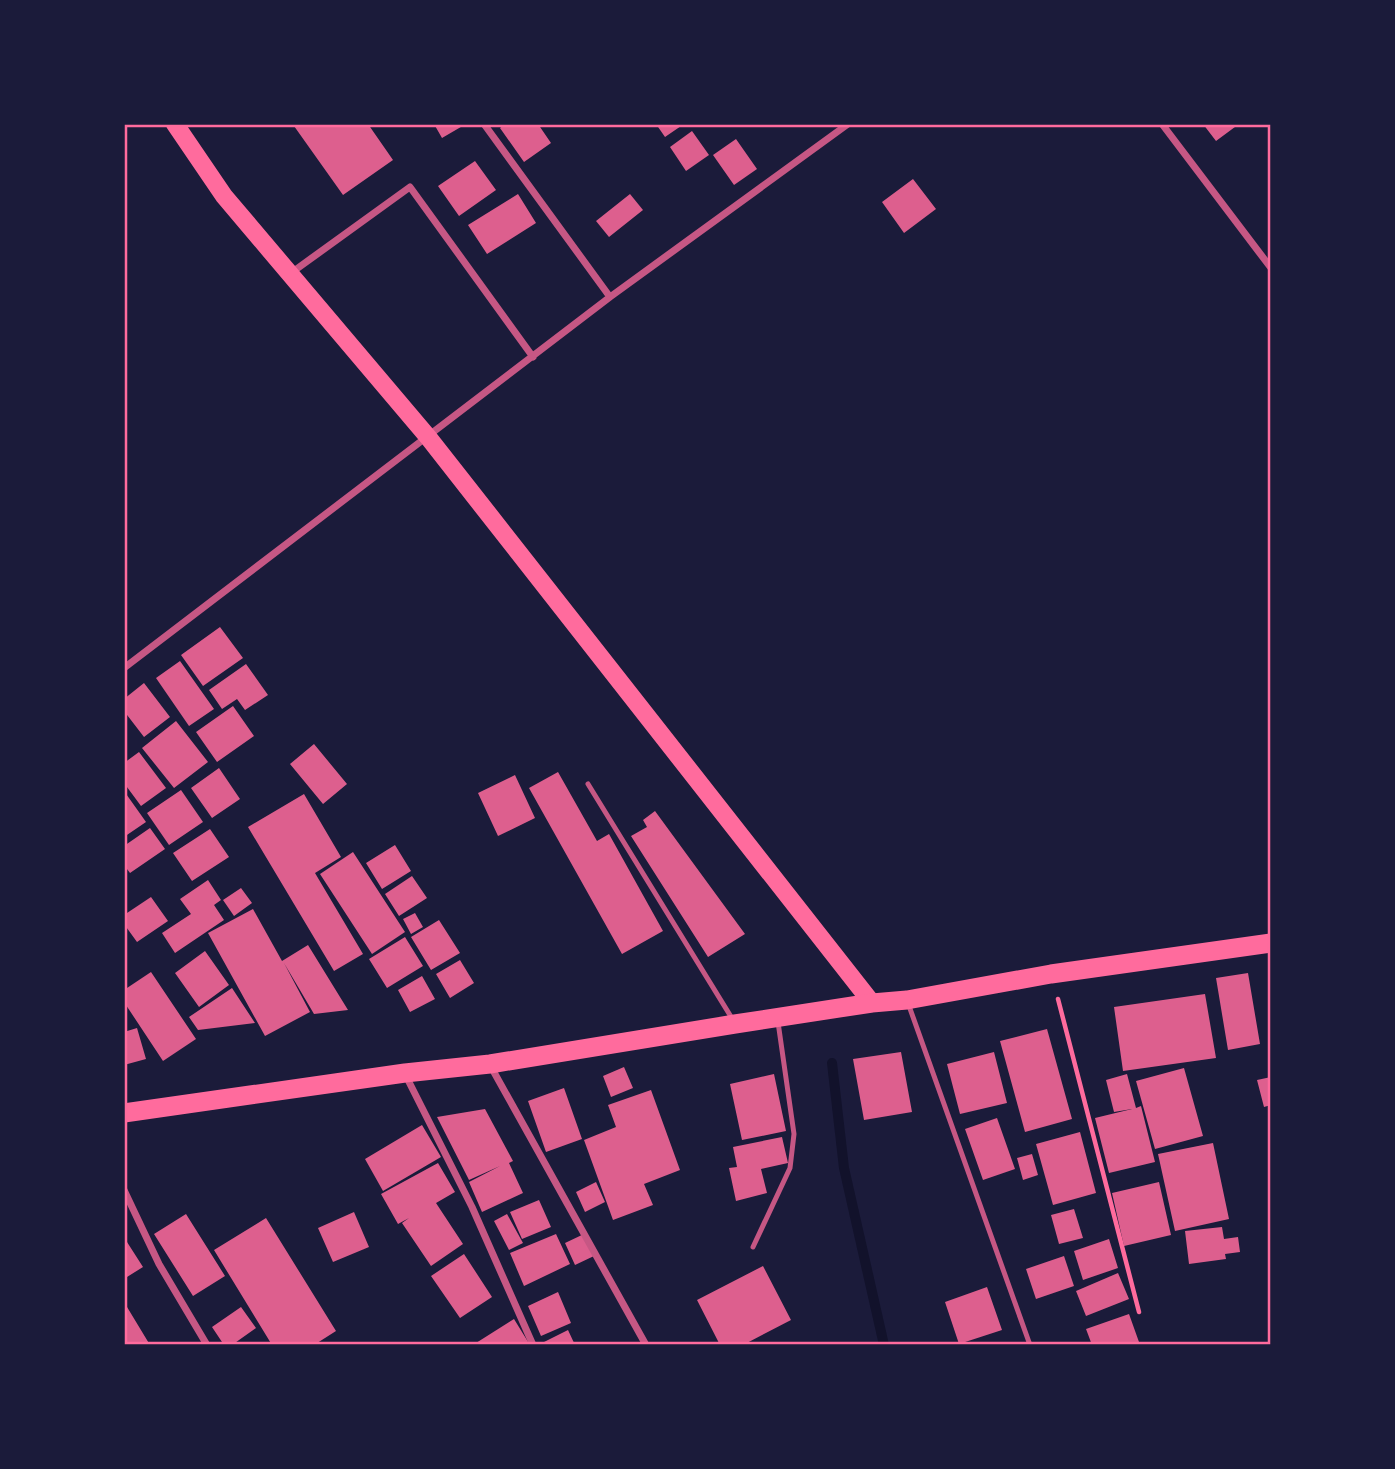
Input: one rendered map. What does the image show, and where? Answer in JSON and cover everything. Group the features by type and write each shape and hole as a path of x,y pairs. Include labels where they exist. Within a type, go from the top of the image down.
{"highway":[{"path":"124,1113 405,1073 490,1064 735,1024 907,1000 1051,974 1271,943"}],"main road":[{"path":"175,124 225,196 428,437 872,1003"}],"street":[{"path":"485,124 610,297"},
{"path":"124,668 610,297 848,124"},
{"path":"1162,124 1271,268"},
{"path":"290,273 410,187 533,357"},
{"path":"490,1064 646,1345"},
{"path":"405,1073 472,1207 533,1345"},
{"path":"124,1190 159,1264 207,1345"}],"lane":[{"path":"589,784 735,1024"},
{"path":"907,1000 1030,1345"},
{"path":"753,1247 790,1168 794,1134 778,1018"}],"path":[{"path":"1051,974 1139,1312"}],"building":[{"path":"368,124 393,160 343,195 294,126"},
{"path":"434,124 466,124 442,138"},
{"path":"505,124 538,124 551,143 524,162 500,128"},
{"path":"656,124 684,124 665,137"},
{"path":"1203,124 1239,124 1216,141"},
{"path":"692,131 709,155 686,171 670,147"},
{"path":"736,139 757,169 734,185 713,155"},
{"path":"475,161 496,190 459,216 438,186"},
{"path":"913,179 936,209 904,233 882,202"},
{"path":"518,194 536,223 487,254 468,225"},
{"path":"630,194 643,210 609,237 596,221"},
{"path":"220,627 243,658 203,686 181,655"},
{"path":"180,661 214,709 189,726 156,678"},
{"path":"246,664 268,695 245,710 237,699 222,709 209,690"},
{"path":"144,683 170,717 144,737 124,711 124,699"},
{"path":"233,706 254,736 217,762 196,732"},
{"path":"176,721 208,762 174,788 142,748"},
{"path":"314,744 347,784 323,804 290,764"},
{"path":"139,752 166,788 141,806 124,783 124,763"},
{"path":"219,768 240,799 212,818 191,788"},
{"path":"558,772 597,841 609,834 663,931 622,954 529,788"},
{"path":"515,775 535,818 498,836 478,793"},
{"path":"181,790 203,822 169,845 147,813"},
{"path":"124,791 146,822 124,837"},
{"path":"304,794 341,857 315,873 363,954 334,971 248,827"},
{"path":"655,811 745,934 708,957 631,836 647,827 643,820"},
{"path":"150,828 165,849 130,873 124,865 124,846"},
{"path":"210,829 229,857 192,881 173,853"},
{"path":"395,845 411,871 382,889 366,863"},
{"path":"353,852 405,932 372,954 320,874"},
{"path":"412,876 427,898 399,916 385,894"},
{"path":"208,880 221,900 214,905 224,920 175,953 162,933 191,914 180,899"},
{"path":"241,888 252,903 234,916 223,900"},
{"path":"151,897 168,921 137,942 124,924 124,915"},
{"path":"253,909 282,961 308,945 348,1010 314,1014 284,963 310,1012 265,1036 208,933"},
{"path":"415,913 423,927 411,934 403,919"},
{"path":"439,920 460,953 431,970 411,937"},
{"path":"405,937 423,966 387,988 369,959"},
{"path":"205,951 229,985 199,1007 175,973"},
{"path":"460,960 474,983 450,998 436,974"},
{"path":"151,972 196,1039 163,1061 124,1002 124,990"},
{"path":"1248,973 1260,1044 1228,1050 1216,978"},
{"path":"422,976 435,999 410,1012 398,990"},
{"path":"232,988 255,1023 198,1030 189,1017"},
{"path":"1205,994 1216,1058 1123,1071 1114,1007"},
{"path":"137,1028 146,1059 124,1065 124,1032"},
{"path":"1047,1029 1072,1119 1025,1132 1000,1041"},
{"path":"901,1052 912,1112 864,1120 853,1059"},
{"path":"994,1052 1007,1103 960,1114 947,1064"},
{"path":"624,1067 633,1088 611,1097 603,1076"},
{"path":"1184,1068 1203,1136 1155,1149 1136,1081"},
{"path":"774,1074 786,1131 742,1140 730,1084"},
{"path":"1127,1074 1136,1108 1141,1106 1155,1162 1109,1173 1095,1118 1132,1109 1114,1112 1106,1080"},
{"path":"1271,1077 1271,1105 1264,1107 1257,1080"},
{"path":"564,1088 582,1139 546,1152 528,1101"},
{"path":"651,1090 680,1170 644,1184 653,1205 613,1220 584,1140 616,1127 608,1105"},
{"path":"485,1109 513,1161 509,1163 523,1193 482,1212 469,1182 500,1166 469,1180 437,1117"},
{"path":"997,1118 1015,1169 983,1180 965,1129"},
{"path":"422,1125 441,1157 383,1191 365,1159"},
{"path":"1080,1132 1096,1193 1053,1205 1036,1144"},
{"path":"782,1137 788,1163 761,1169 767,1193 736,1201 729,1168 737,1167 733,1147"},
{"path":"1213,1143 1229,1219 1175,1231 1158,1154"},
{"path":"1032,1154 1038,1175 1023,1180 1017,1158"},
{"path":"438,1163 455,1192 436,1203 463,1244 431,1266 402,1223 409,1218 398,1224 381,1194"},
{"path":"596,1182 605,1202 585,1212 576,1192"},
{"path":"1159,1182 1171,1235 1124,1246 1112,1193"},
{"path":"539,1200 551,1227 522,1239 510,1212"},
{"path":"1074,1209 1083,1238 1059,1244 1051,1215"},
{"path":"354,1212 369,1247 333,1262 318,1228"},
{"path":"186,1214 225,1276 193,1296 154,1234"},
{"path":"507,1214 523,1243 509,1250 494,1221"},
{"path":"266,1218 336,1331 314,1345 272,1345 214,1250"},
{"path":"1222,1227 1224,1239 1238,1237 1240,1252 1225,1254 1226,1259 1189,1264 1185,1231"},
{"path":"556,1234 570,1264 524,1286 510,1253"},
{"path":"584,1234 594,1256 575,1265 565,1243"},
{"path":"1109,1239 1118,1268 1083,1280 1074,1251"},
{"path":"127,1242 143,1267 127,1277 124,1272 124,1243"},
{"path":"464,1254 492,1297 460,1318 431,1276"},
{"path":"1064,1256 1074,1286 1036,1299 1026,1269"},
{"path":"763,1266 791,1320 743,1345 720,1345 697,1300"},
{"path":"1118,1273 1129,1299 1086,1316 1076,1291"},
{"path":"987,1287 1002,1330 959,1344 945,1302"},
{"path":"558,1292 571,1323 541,1336 528,1306"},
{"path":"124,1302 150,1345 124,1345"},
{"path":"241,1307 256,1328 232,1345 224,1345 212,1327"},
{"path":"1129,1314 1139,1342 1131,1345 1092,1345 1086,1329"},
{"path":"514,1319 530,1345 477,1345 476,1343"},
{"path":"568,1330 575,1345 543,1345 542,1343"}],"waterway":[{"path":"832,1063 844,1168 884,1345"}]}
